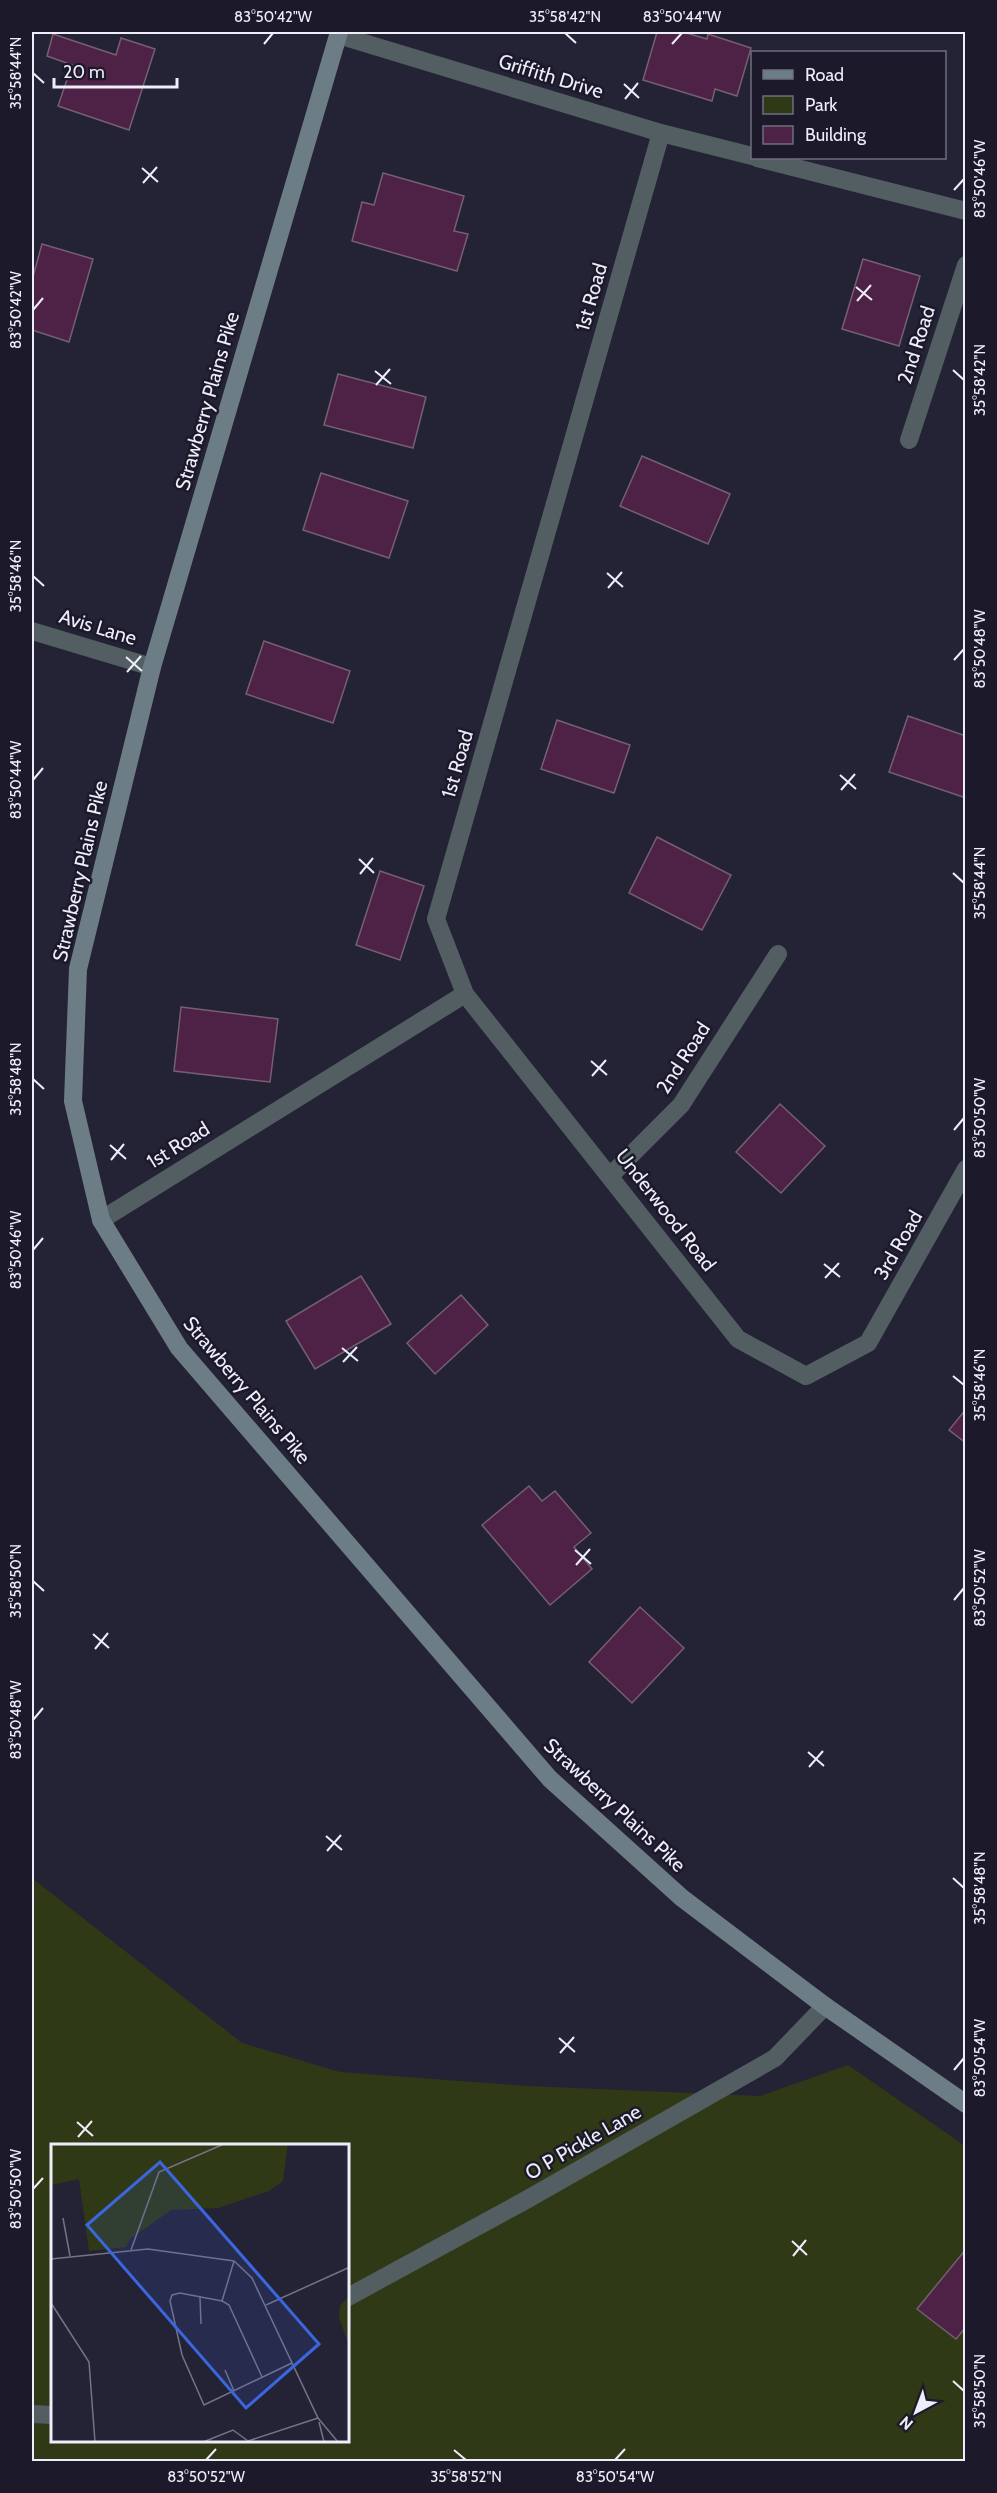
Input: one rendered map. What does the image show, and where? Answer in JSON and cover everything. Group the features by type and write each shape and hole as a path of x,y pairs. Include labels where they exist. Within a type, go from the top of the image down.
{"street":[{"name":"Griffith Drive","path":"338,33 661,133 751,156"},
{"name":"Strawberry Plains Pike","path":"338,33 152,667 78,969 73,1101 101,1220 179,1348 550,1779 682,1898 825,2006 966,2104"},
{"name":"1st Road","path":"101,1220 465,994 436,919 661,133"},
{"path":"761,159 966,211"},
{"name":"2nd Road","path":"909,440 966,265"},
{"name":"Avis Lane","path":"32,631 152,667"},
{"name":"2nd Road","path":"611,1176 681,1105 778,954"},
{"name":"Underwood Road","path":"465,994 738,1339 806,1376 868,1342"},
{"name":"3rd Road","path":"868,1342 966,1169"},
{"name":"O P Pickle Lane","path":"350,2296 526,2200 775,2058 825,2006"},
{"path":"32,2414 51,2415"}],"green space":[{"path":"32,1878 242,2043 340,2072 528,2086 760,2096 848,2065 965,2146 965,2461 32,2461"}],"building":[{"path":"657,32 683,32 707,39 708,34 751,48 737,96 715,89 712,101 643,80"},
{"path":"53,34 116,55 121,38 155,49 129,130 58,106 72,65 47,56"},
{"path":"383,173 464,196 454,231 468,234 457,271 352,241 362,202 374,205"},
{"path":"42,244 93,259 69,342 32,330 32,280"},
{"path":"863,259 920,276 899,346 842,329"},
{"path":"338,374 426,397 413,448 324,425"},
{"path":"642,456 730,494 708,544 620,506"},
{"path":"321,473 408,501 389,558 303,530"},
{"path":"264,641 350,671 333,723 246,694"},
{"path":"908,716 966,736 966,798 889,772"},
{"path":"557,720 630,745 614,793 541,769"},
{"path":"657,837 731,875 702,930 629,893"},
{"path":"380,871 424,886 400,960 356,945"},
{"path":"181,1007 278,1019 270,1082 174,1071"},
{"path":"780,1104 825,1146 781,1193 736,1152"},
{"path":"361,1276 391,1324 315,1369 286,1321"},
{"path":"461,1295 488,1325 435,1374 407,1343"},
{"path":"966,1409 966,1443 949,1430"},
{"path":"529,1486 542,1501 555,1491 591,1533 574,1547 592,1569 550,1605 482,1525"},
{"path":"640,1607 684,1648 632,1703 589,1662"},
{"path":"966,2249 966,2327 956,2339 917,2309"}]}
